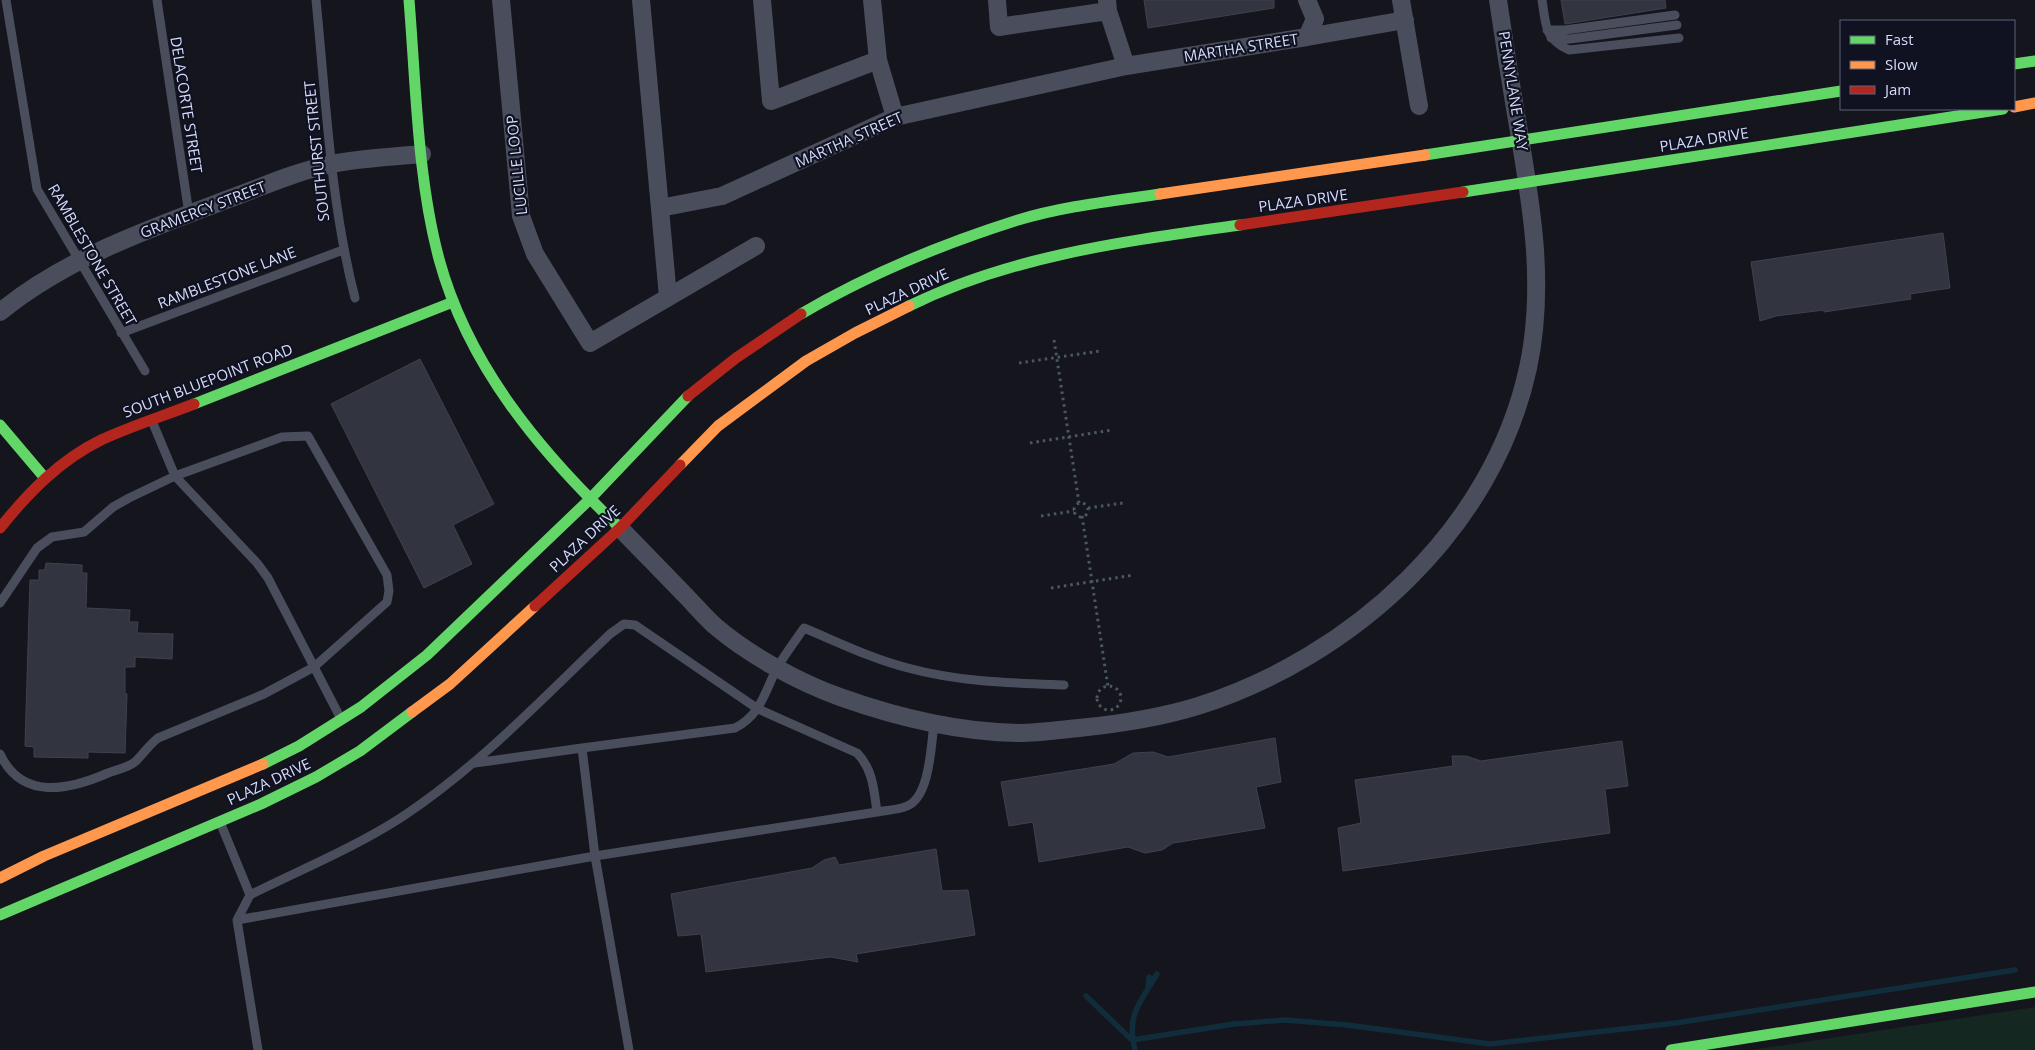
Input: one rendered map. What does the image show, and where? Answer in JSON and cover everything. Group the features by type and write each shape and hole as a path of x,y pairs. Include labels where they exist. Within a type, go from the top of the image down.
{"main road":[{"path":"408,0 422,154 435,241 453,302 476,350 507,402 545,453 589,500 620,528"},
{"path":"2015,64 2035,61"},
{"name":"PLAZA DRIVE","path":"0,878 44,856 246,772 299,746 383,692 427,655 589,500 690,394 736,358 783,325 834,295 917,255 1019,220 1094,203 1266,180 1840,91"},
{"path":"2015,107 2035,104"},
{"name":"PLAZA DRIVE","path":"0,915 220,822 316,777 360,751 403,721 450,684 620,528 718,426 806,361 934,294 1021,263 1102,245 1996,110"},
{"name":"SOUTH BLUEPOINT ROAD","path":"0,528 44,477 80,450 151,418 453,302"},
{"path":"0,425 44,477"},
{"path":"1671,1050 2035,992"}],"street":[{"name":"LUCILLE LOOP","path":"501,0 521,216 535,254 590,343 756,246"},
{"path":"641,0 668,298"},
{"path":"762,0 771,101 878,60"},
{"path":"872,0 878,60 895,117"},
{"path":"997,0 999,26 1108,6 1126,66"},
{"name":"MARTHA STREET","path":"1307,0 1315,19 1307,37"},
{"path":"1401,0 1419,106"},
{"name":"PENNYLANE WAY","path":"620,528 716,626 777,668 839,696 934,724 1017,733 1122,723 1158,716 1198,706 1259,682 1321,648 1346,632 1398,588 1443,542 1461,516 1499,451 1519,402 1532,347 1536,305 1537,255 1528,182 1498,0"},
{"name":"MARTHA STREET","path":"660,208 722,196 895,117 1126,66 1405,20"},
{"name":"GRAMERCY STREET","path":"0,312 37,286 78,262 189,214 298,174 332,164 422,154"}],"lane":[{"name":"RAMBLESTONE STREET","path":"6,0 37,189 78,262 145,371"},
{"name":"DELACORTE STREET","path":"156,0 189,214"},
{"name":"SOUTHURST STREET","path":"316,0 332,164 343,250 355,298"},
{"path":"1542,0 1549,34 1558,45 1569,50 1579,51 1679,38"},
{"path":"1549,34 1565,30 1675,15"},
{"path":"1549,34 1570,39 1677,25"},
{"name":"RAMBLESTONE LANE","path":"122,333 343,250"},
{"path":"151,418 175,476 257,563 268,578 341,720"},
{"path":"0,603 37,548 52,537 84,532 113,507 175,476 282,437 308,436 387,575 389,591 387,602 314,667 264,694 158,738 146,747 136,761 94,780 68,788 46,788 25,783 12,772 0,754"},
{"path":"258,1050 237,920 250,895 369,836 402,816 475,763 610,634 624,624 636,625 758,709 857,753 866,762 873,782 877,812"},
{"path":"475,763 735,728 743,724 758,709 777,668 804,628 879,660 945,677 987,682 1064,685"},
{"path":"237,920 595,856 908,806 916,801 927,777 934,724"},
{"path":"582,748 595,856 629,1050"},
{"path":"220,822 250,895"}],"path":[{"path":"1054,340 1079,503"},
{"path":"1019,363 1100,351"},
{"path":"1030,443 1112,430"},
{"path":"1079,503 1085,504 1088,508"},
{"path":"1074,511 1075,506 1079,503"},
{"path":"1088,508 1123,503"},
{"path":"1074,511 1076,515 1082,516 1086,514 1088,508"},
{"path":"1040,516 1074,511"},
{"path":"1082,516 1108,686"},
{"path":"1051,588 1134,575"},
{"path":"1108,686 1116,688 1121,695 1118,706 1111,710 1101,707 1097,700 1098,693 1108,686"}],"green space":[{"path":"2035,1007 2035,1050 1751,1050"}],"building":[{"path":"1144,0 1274,0 1274,8 1148,28"},
{"path":"1561,0 1665,0 1666,8 1565,24"},
{"path":"1943,233 1950,288 1910,294 1911,299 1824,312 1824,310 1776,316 1760,321 1751,262"},
{"path":"420,359 494,504 453,525 472,564 424,588 331,404"},
{"path":"46,563 82,565 82,573 87,573 86,608 130,610 129,622 138,622 137,633 173,634 172,659 135,657 135,667 125,667 125,694 127,694 125,753 88,752 88,758 34,757 34,747 25,746 30,580 39,580 39,570 45,570"},
{"path":"1275,738 1281,782 1256,787 1265,828 1173,843 1162,850 1145,853 1128,847 1039,862 1033,822 1009,826 1001,782 1114,764 1133,753 1153,752 1168,757"},
{"path":"1622,741 1628,786 1605,789 1610,833 1343,871 1338,828 1361,823 1355,780 1453,766 1452,756 1466,756 1481,761"},
{"path":"936,849 942,891 968,890 975,935 856,954 858,962 831,957 706,972 701,934 678,936 671,894 812,868 824,860 835,857 839,865"}],"waterway":[{"path":"1086,996 1132,1040 1234,1024 1285,1020 1347,1025 1490,1044 1676,1023 2015,970"},
{"path":"1135,1050 1132,1027 1136,1010 1157,974"},
{"path":"1148,989 1149,977"}],"traffic: fast":[{"path":"409,0 418,130 426,196 439,259 452,298 468,336 511,406 562,469 620,528"},
{"path":"2015,64 2035,61"},
{"path":"1425,155 1840,91"},
{"path":"1463,192 1996,110"},
{"path":"801,314 827,299 906,261 990,229 1053,211 1160,194"},
{"path":"909,306 989,274 1030,262 1113,244 1240,225"},
{"path":"194,404 453,302"},
{"path":"263,764 299,746 361,707 427,655 589,500 688,396"},
{"path":"0,425 44,477"},
{"path":"0,915 261,804 316,777 360,751 412,712"},
{"path":"1671,1050 2035,992"}],"traffic: slow":[{"path":"2015,107 2035,103"},
{"path":"1160,194 1425,155"},
{"path":"680,465 718,426 806,361 855,333 909,306"},
{"path":"412,712 450,684 535,606"},
{"path":"0,878 44,856 263,764"}],"traffic: jam":[{"path":"1240,225 1463,192"},
{"path":"688,396 736,358 801,314"},
{"path":"0,528 33,490 58,467 86,448 124,430 194,404"},
{"path":"535,606 620,528 680,465"}]}
